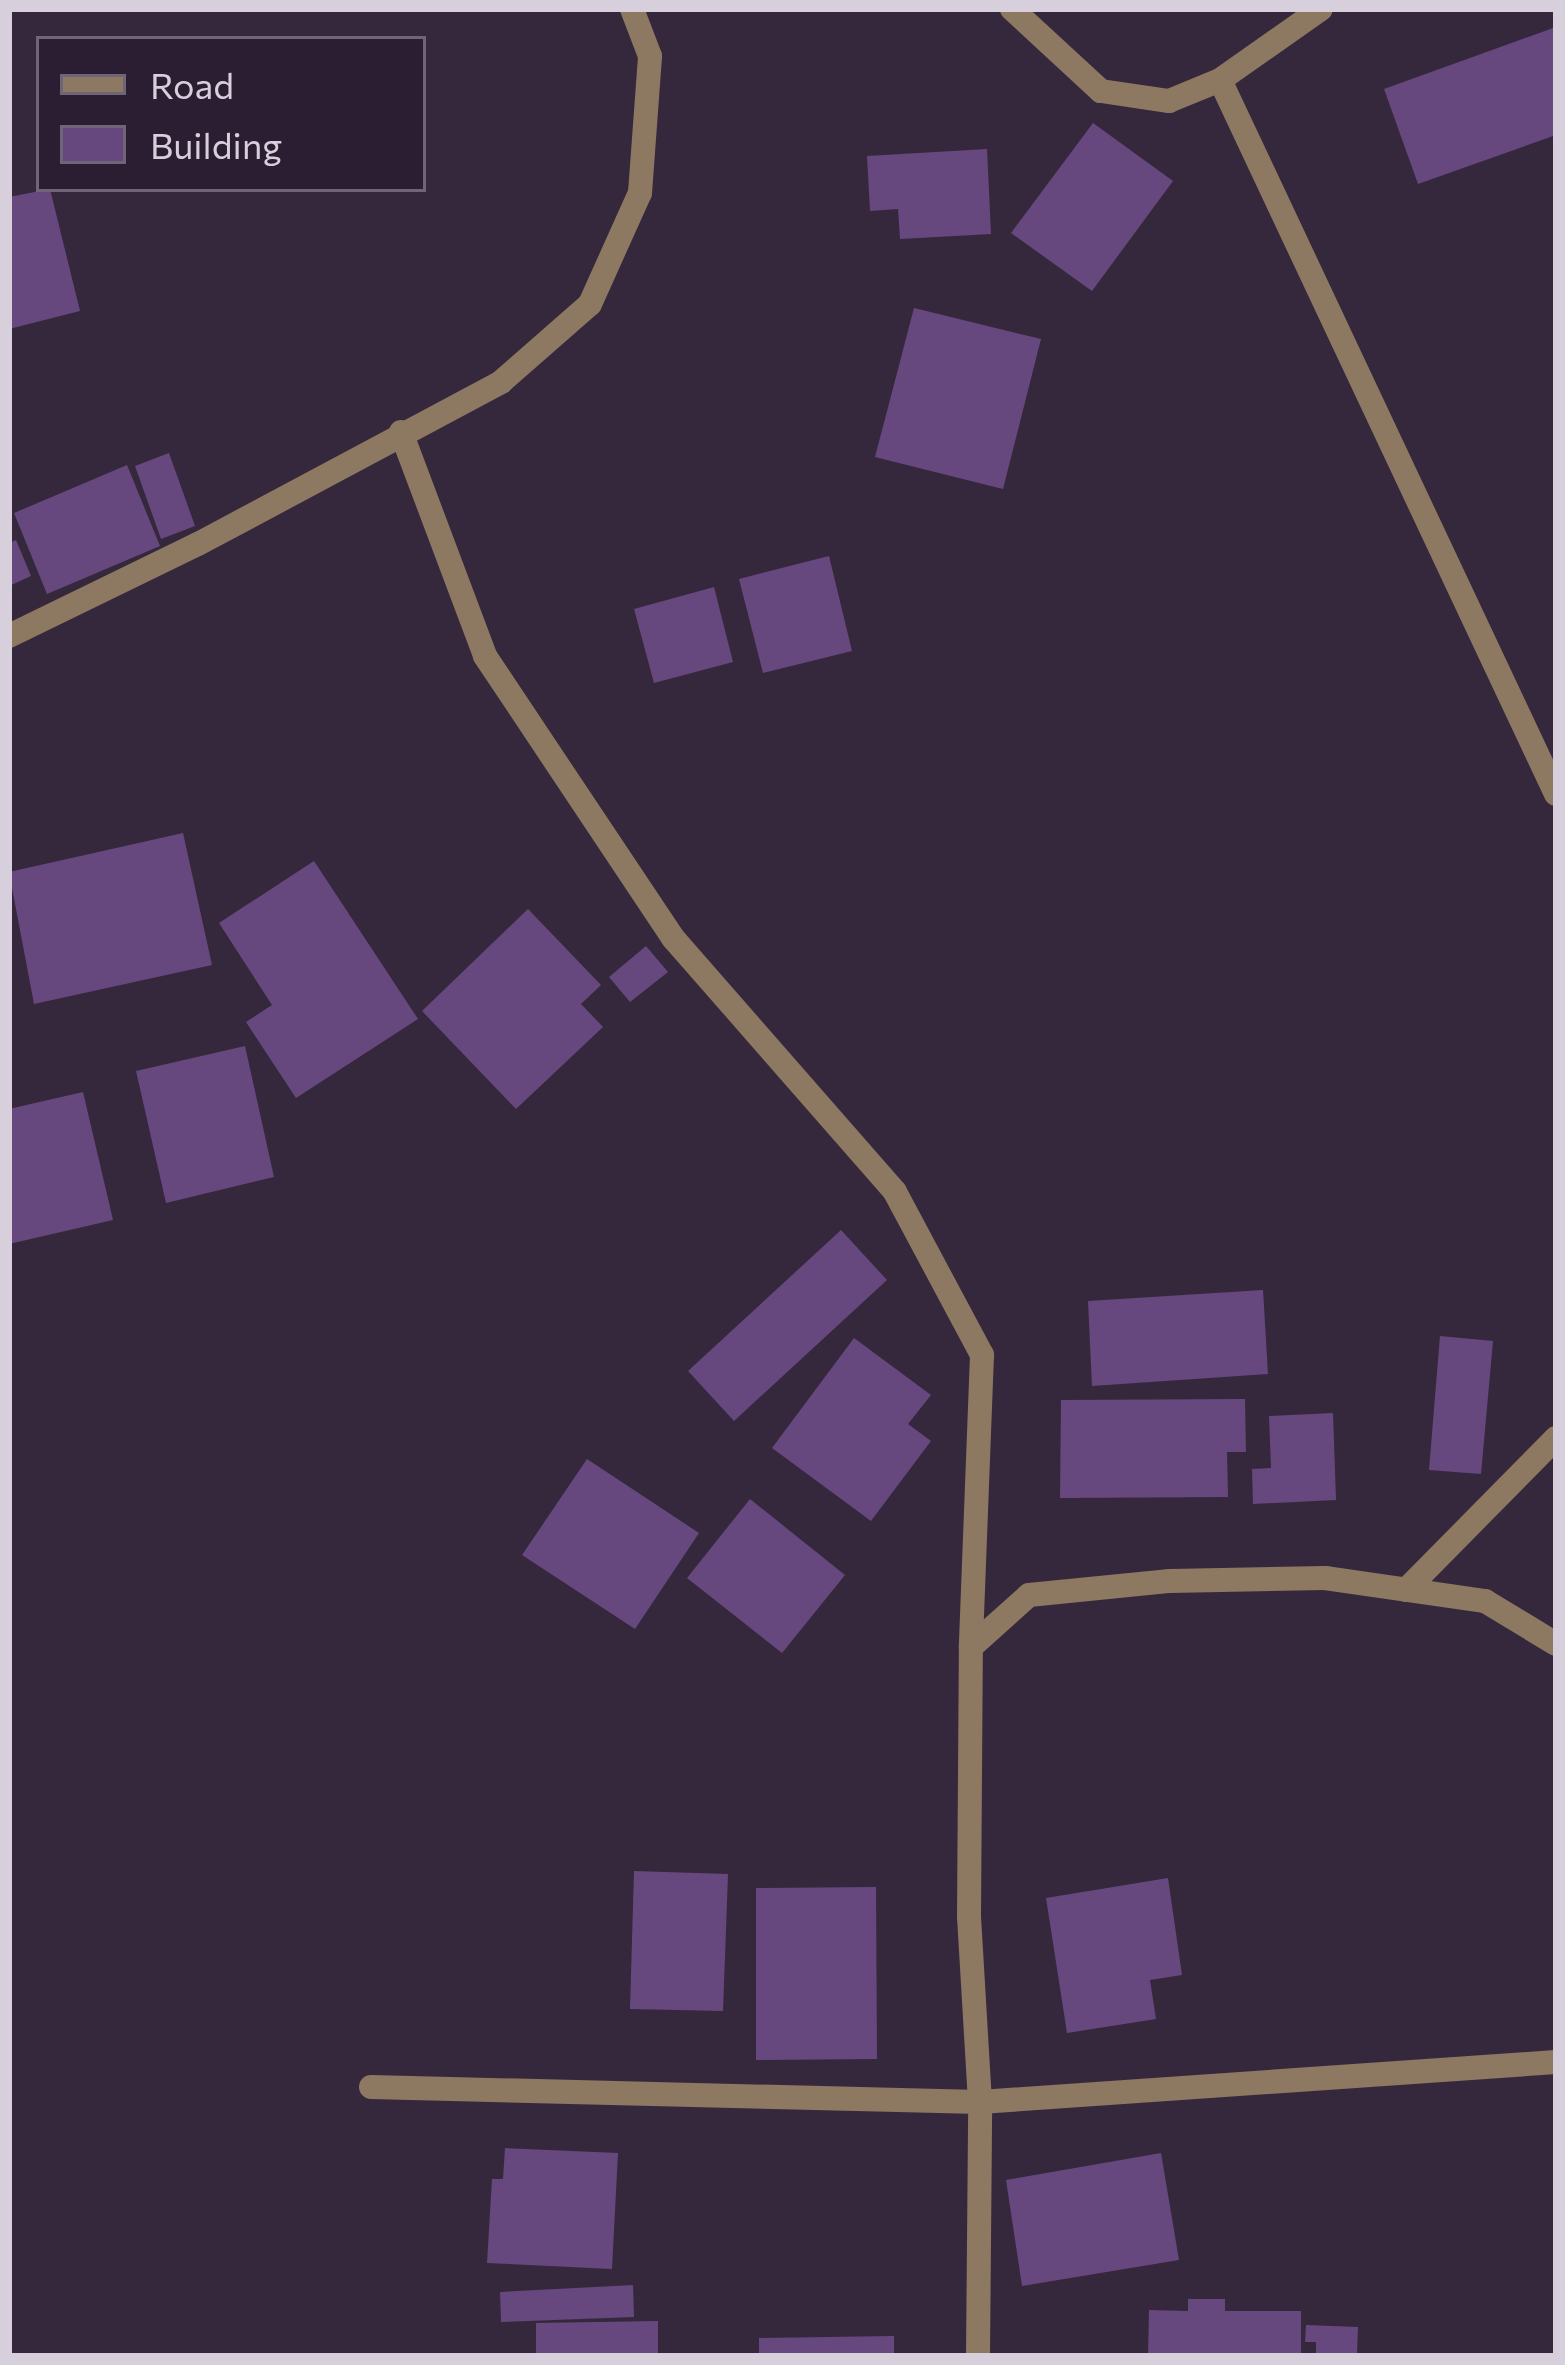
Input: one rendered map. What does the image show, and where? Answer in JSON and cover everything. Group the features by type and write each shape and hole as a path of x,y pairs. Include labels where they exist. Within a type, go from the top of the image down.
{"street":[{"path":"9,637 198,544 501,382 590,304 640,193 650,56 632,9"},
{"path":"1012,9 1101,91 1169,101 1220,80 1321,9"},
{"path":"1220,80 1556,794"},
{"path":"401,432 485,656 673,938 895,1192 982,1355 971,1647 969,1917 980,2102 978,2356"},
{"path":"1406,1590 1556,1438"},
{"path":"971,1647 1029,1595 1170,1581 1325,1578 1485,1601 1556,1644"},
{"path":"371,2087 980,2102 1556,2062"}],"building":[{"path":"1556,27 1556,135 1418,184 1384,89"},
{"path":"1093,123 1173,181 1092,291 1011,233"},
{"path":"987,149 991,234 900,239 898,209 870,211 867,156"},
{"path":"51,192 80,311 9,329 9,197"},
{"path":"914,308 1041,339 1003,489 875,457"},
{"path":"169,453 195,526 161,539 135,466"},
{"path":"127,465 160,546 47,594 14,513"},
{"path":"16,540 31,576 9,586 9,543"},
{"path":"829,556 852,651 763,673 739,579"},
{"path":"714,587 733,662 654,683 634,609"},
{"path":"183,833 212,965 34,1004 9,872"},
{"path":"314,861 418,1019 296,1098 246,1022 272,1005 219,923"},
{"path":"528,909 601,985 581,1004 603,1027 516,1109 422,1011"},
{"path":"646,946 668,972 630,1002 609,977"},
{"path":"245,1046 274,1177 166,1203 136,1071"},
{"path":"83,1092 113,1220 9,1244 9,1109"},
{"path":"841,1230 887,1280 734,1421 688,1371"},
{"path":"1263,1290 1268,1374 1092,1386 1088,1301"},
{"path":"1440,1336 1493,1341 1481,1474 1429,1470"},
{"path":"854,1338 931,1395 908,1424 931,1441 871,1521 772,1448"},
{"path":"1245,1399 1246,1452 1227,1452 1228,1497 1060,1498 1061,1400"},
{"path":"1333,1413 1336,1500 1253,1504 1252,1469 1271,1468 1269,1416"},
{"path":"587,1459 699,1533 635,1629 522,1555"},
{"path":"750,1499 845,1575 782,1653 687,1578"},
{"path":"634,1871 728,1874 723,2011 630,2009"},
{"path":"1168,1878 1182,1975 1150,1980 1156,2019 1067,2033 1046,1898"},
{"path":"876,1887 877,2059 756,2060 756,1888"},
{"path":"505,2148 618,2153 612,2269 487,2263 492,2179 503,2179"},
{"path":"1161,2153 1179,2260 1022,2286 1006,2180"},
{"path":"633,2285 634,2317 501,2322 500,2292"},
{"path":"1188,2299 1225,2299 1225,2311 1301,2311 1301,2356 1148,2356 1149,2310 1188,2311"},
{"path":"658,2321 658,2356 536,2356 536,2323"},
{"path":"1306,2325 1358,2327 1357,2356 1316,2356 1316,2342 1305,2342"},
{"path":"894,2336 894,2356 759,2356 759,2338"}]}
